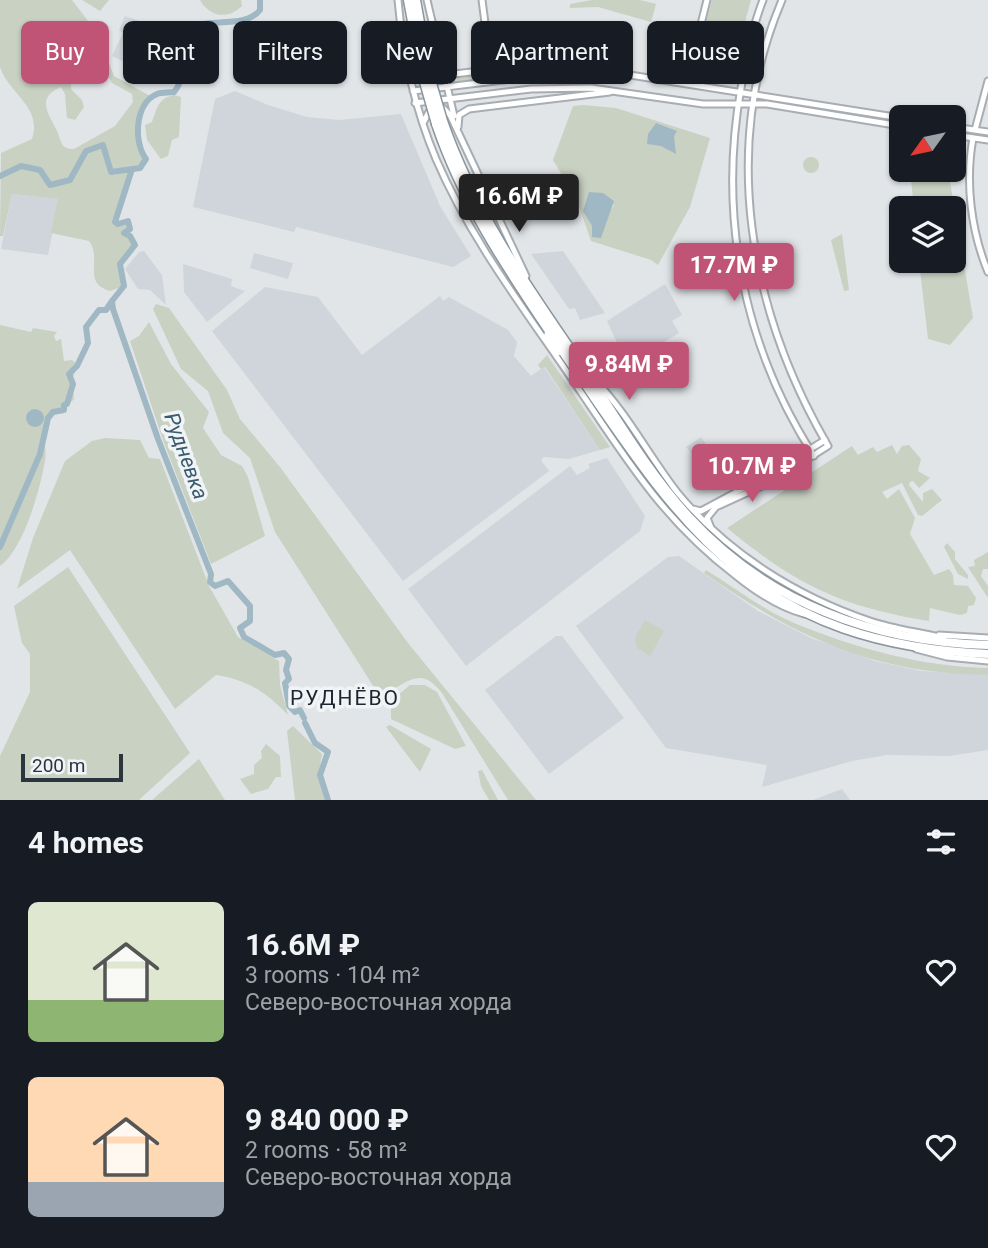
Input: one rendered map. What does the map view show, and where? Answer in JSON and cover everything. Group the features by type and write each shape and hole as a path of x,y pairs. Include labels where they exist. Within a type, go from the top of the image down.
{"highway":[{"path":"408,0 413,21"},
{"path":"416,0 419,21"},
{"path":"428,84 470,206 525,295 634,456 679,515 715,552 755,583 813,617 861,635 916,649 988,654"},
{"path":"440,123 476,202 542,307 680,506 712,539 750,570 793,598 847,622 908,638 988,645"}],"street":[{"path":"398,0 401,21"},
{"path":"427,0 431,21"},
{"path":"482,0 484,21"},
{"path":"702,21 707,0"},
{"path":"757,21 764,0"},
{"path":"711,528 707,518 716,507 773,481 827,443 790,374 760,285 751,230 748,178 753,103 765,47 782,0"},
{"path":"975,130 988,81"},
{"path":"411,84 423,126 446,181 472,230 649,492 688,536 742,581 790,610 813,617"},
{"path":"446,84 459,133"},
{"path":"413,91 472,84"},
{"path":"686,84 889,116"},
{"path":"742,84 731,179 734,234 744,289 764,357 782,400 812,453"},
{"path":"415,103 564,87 687,102 753,103 889,124"},
{"path":"459,133 459,115 469,109 620,92"},
{"path":"423,126 428,112 443,108 450,115 483,190 542,307"},
{"path":"966,129 988,132"},
{"path":"966,137 988,141"},
{"path":"973,138 970,169 972,207 988,272"},
{"path":"525,295 571,377"},
{"path":"583,368 605,391 692,509 711,528 769,574 811,597 871,622 968,645"},
{"path":"692,509 706,508 812,453"},
{"path":"928,634 988,638"},
{"path":"916,649 947,657 988,661"}],"shaded area":[{"path":"0,0 72,0 88,21 21,21 21,84 71,84 71,89 82,100 84,107 75,120 67,118 65,94 61,87 53,91 46,101 48,113 64,146 74,149 115,126 133,102 132,94 112,83 109,77 109,63 114,76 123,81 123,84 128,84 152,97 140,118 138,135 146,159 140,168 132,169 115,222 118,224 128,221 130,229 124,233 130,236 135,245 120,264 124,286 110,291 96,282 93,248 89,241 51,233 58,199 12,194 3,236 0,236 1,153 32,139 34,128 29,109 0,67"},
{"path":"82,0 109,0 100,11"},
{"path":"200,0 241,0 242,6 231,13 219,15 209,10"},
{"path":"592,0 640,0 656,4 651,21 647,21 598,7 570,8 570,4"},
{"path":"712,0 751,0 745,21 706,21"},
{"path":"125,16 139,21 123,21 123,33 119,30"},
{"path":"123,33 123,62 112,56"},
{"path":"471,75 471,82 458,83 457,77"},
{"path":"235,91 307,117 339,120 401,114 440,206 471,256 453,267 296,227 294,232 193,207 215,99"},
{"path":"174,95 181,97 179,137 172,140 168,156 161,159 147,140 145,125 152,122 161,101"},
{"path":"573,106 616,108 710,138 690,207 658,265 651,260 591,241 577,200 553,160","holes":["591,193 614,205 594,231 587,215"]},
{"path":"808,157 814,157 819,165 817,171 808,173 803,168 803,162"},
{"path":"911,182 950,182 952,196 913,196"},
{"path":"12,194 59,199 48,255 1,249"},
{"path":"842,234 849,290 844,291 831,240"},
{"path":"144,251 162,275 166,305 150,290 138,289 125,269 139,252"},
{"path":"563,251 605,313 580,320 575,308 569,309 531,254"},
{"path":"254,253 293,263 288,279 250,268"},
{"path":"183,264 232,279 231,286 245,291 207,322 184,292"},
{"path":"920,273 965,273 973,318 950,345 928,339"},
{"path":"665,284 682,315 672,321 679,333 627,364 607,321"},
{"path":"265,287 318,297 362,355 440,296 443,301 449,297 508,330 517,342 514,356 531,376 544,367 600,450 569,459 544,457 541,460 549,471 403,581 212,331"},
{"path":"156,304 169,308 227,390 240,419 280,467 408,643 536,800 508,800 434,684 426,679 412,679 379,695 275,532 250,458 223,433 208,391 181,369 153,309"},
{"path":"149,322 171,364 209,412 203,428 221,455 242,466 248,477 265,536 211,564 164,443 130,341 139,336"},
{"path":"0,325 31,332 33,328 57,332 54,336 56,341 61,339 64,361 72,360 77,364 72,382 74,399 46,422 45,461 30,518 9,558 0,566"},
{"path":"547,355 610,447 600,450 545,367 541,369 538,365"},
{"path":"701,437 727,475 726,480 718,487 686,447"},
{"path":"105,438 140,440 149,458 160,459 209,586 238,637 279,661 280,685 288,715 256,688 216,675 175,709 70,550 17,589 33,538 65,461 92,441"},
{"path":"892,445 897,454 902,446 909,445 921,459 918,471 930,478 919,488 913,481 909,485 923,502 923,493 932,489 942,500 922,516 918,515 902,483 882,492 887,499 899,489 915,518 910,534 934,575 949,569 954,585 968,586 976,598 974,605 968,606 967,613 960,615 930,608 929,621 844,600 820,590 775,564 727,528 852,446 858,455 873,447 877,452"},
{"path":"607,458 645,516 640,531 466,666 408,589 570,466 577,475 590,468 588,464"},
{"path":"947,543 955,552 955,559 968,575 968,579 958,574 944,547"},
{"path":"988,552 988,569 983,569 981,576 988,586 988,598 968,567 975,566 974,560"},
{"path":"679,556 758,611 811,638 875,661 922,671 988,675 988,750 949,756 887,755 852,761 762,787 767,765 666,748 576,626 668,557"},
{"path":"68,567 190,753 139,800 0,800 0,756 30,692 30,654 22,643 14,606"},
{"path":"706,570 771,612 817,632 889,655 938,664 988,668 988,675 908,667 838,648 771,616 704,573"},
{"path":"645,620 664,631 650,656 637,648 635,638"},
{"path":"556,636 562,636 624,718 549,774 485,690"},
{"path":"410,685 425,685 437,692 466,746 455,749 391,719 391,701"},
{"path":"390,725 431,749 420,772 386,727"},
{"path":"293,726 322,754 318,777 325,800 295,800 287,731"},
{"path":"266,744 280,756 281,777 276,777 268,789 251,794 240,779 254,774 254,765 262,758 261,751"},
{"path":"199,759 225,800 152,800"},
{"path":"482,770 498,800 489,800 481,786 478,771"},
{"path":"842,789 850,800 813,800"}],"water":[{"path":"656,123 677,131 674,136 676,154 661,146 647,144 648,134"},
{"path":"589,192 603,193 614,201 601,238 592,237 592,226 583,211"},
{"path":"35,409 41,412 44,418 41,424 35,427 29,424 26,418 29,412"}],"waterway":[{"path":"0,176 21,166 40,170 50,185 70,180 86,151 103,145 111,172 140,168 146,159 139,143 140,114 150,99 159,93 174,92 178,87 181,72 174,50 178,36 187,28 198,24 239,21 251,17 260,10 260,0"},
{"name":"Рудневка","path":"132,169 115,222 118,224 128,221 130,229 124,233 130,236 135,245 120,264 124,286 112,301 113,309 158,439 211,574 210,582 215,586 228,581 250,606 250,621 240,628 244,637 275,655 284,653 289,659 286,670 289,679 285,683 289,706 295,712 300,710 304,718"},
{"path":"0,547 40,454 48,418 53,412 64,410 64,405 67,404 73,384 69,374 77,366 88,343 86,327 99,310 106,310 112,301"},
{"name":"Рудневка","path":"305,723 315,743 328,752 320,775 328,800"}],"district":[{"name":"РУДНЁВО","path":"345,698"}]}
